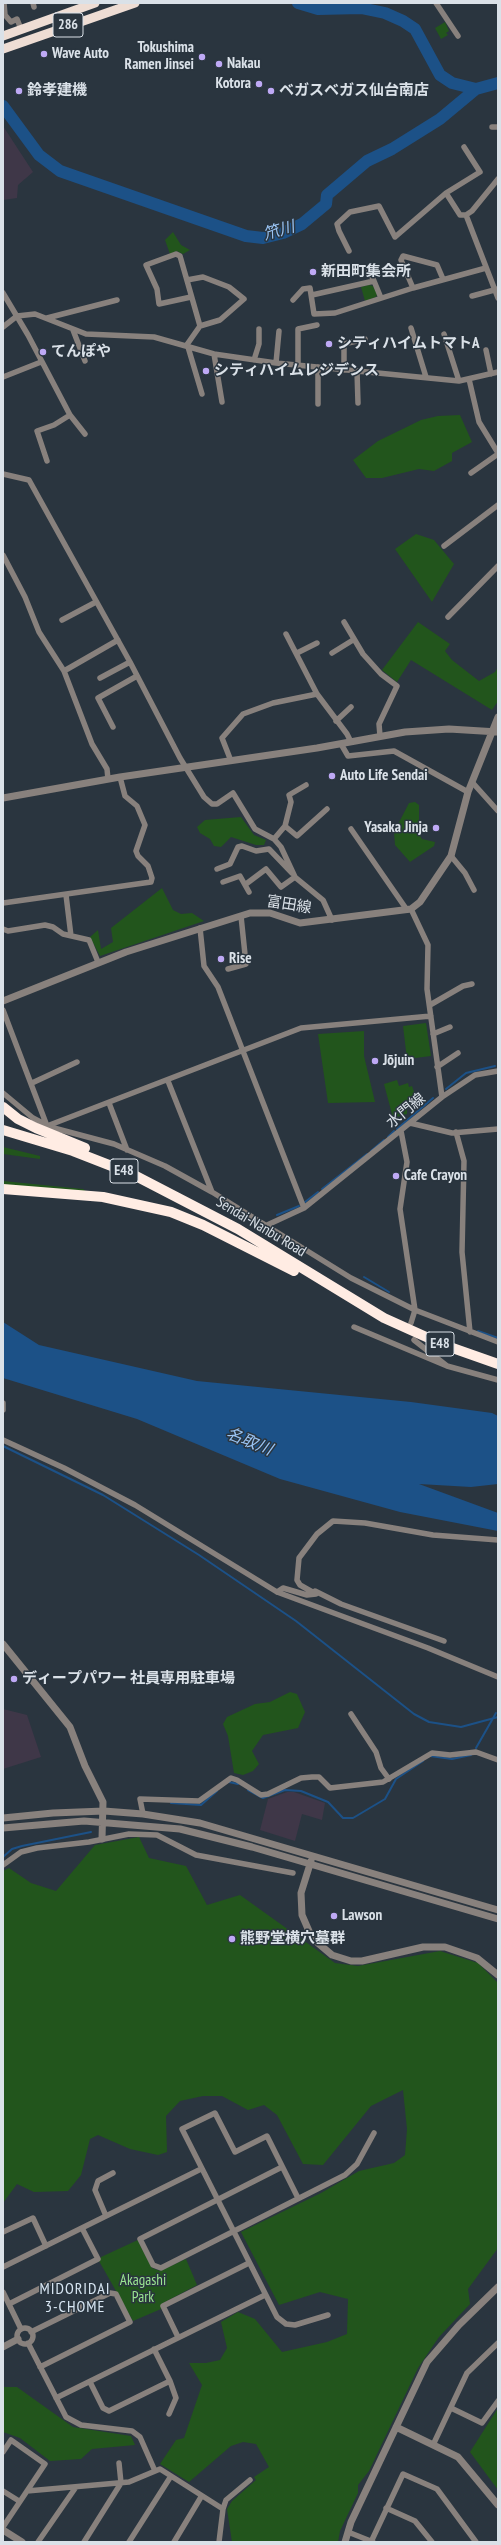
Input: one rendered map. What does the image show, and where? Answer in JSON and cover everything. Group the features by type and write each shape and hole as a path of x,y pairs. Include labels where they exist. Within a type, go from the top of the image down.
{"highway":[{"name":"286","path":"3,36 95,3"},
{"name":"286","path":"3,49 135,3"},
{"path":"3,1107 18,1119 36,1128 143,1173 188,1195 238,1229"},
{"name":"Sendai-Nanbu Road","path":"3,1130 103,1162 178,1196 238,1229 384,1318 444,1345 498,1364"},
{"path":"3,1189 103,1197 171,1212 203,1225 384,1318"}],"street":[{"path":"4,3 5,15 11,22 18,19 21,29"},
{"path":"438,4 458,36"},
{"path":"349,251 337,224 350,212 379,206 394,237 446,193 480,172 464,147"},
{"path":"446,193 460,215 466,214 472,211 498,178"},
{"path":"466,214 486,268 497,290 498,298"},
{"path":"191,297 159,304 156,289 146,265 176,254 180,256 200,326"},
{"path":"413,288 401,260 403,256 437,265 443,279"},
{"path":"293,300 303,289 310,288 314,314 335,313 443,279 486,268"},
{"path":"369,271 381,298"},
{"path":"187,280 203,276 229,287 244,299 220,320 200,326 187,346"},
{"path":"312,295 374,281"},
{"path":"472,296 497,290"},
{"path":"3,293 70,415 86,434"},
{"path":"47,318 117,300"},
{"path":"3,327 17,316 35,314 73,330 105,336 154,337 214,354 276,363 426,376 458,381 498,372"},
{"path":"298,365 298,329 317,325"},
{"path":"411,328 426,376"},
{"path":"254,360 259,344 259,329"},
{"path":"73,330 85,361"},
{"path":"276,363 279,330"},
{"path":"444,334 458,381"},
{"path":"344,370 344,344 365,339"},
{"path":"187,346 202,394"},
{"path":"486,350 491,374"},
{"path":"214,354 222,402"},
{"path":"3,377 40,362"},
{"path":"318,366 318,404"},
{"path":"357,371 358,403"},
{"path":"469,379 479,422 498,454 471,473"},
{"path":"47,461 37,431 54,425 70,415"},
{"path":"3,474 29,480 118,640 186,767 204,797 212,804 222,801 233,793 255,828 274,839 287,858 294,875"},
{"path":"444,546 498,505"},
{"path":"3,555 25,597 39,632 64,671 92,744 106,769 108,779"},
{"path":"448,617 498,566"},
{"path":"62,620 96,602"},
{"path":"344,622 353,640 381,674 398,686 379,724 380,736"},
{"path":"286,634 297,653 316,694 347,734 351,742"},
{"path":"64,671 118,640"},
{"path":"332,653 353,640"},
{"path":"297,653 316,643"},
{"path":"100,678 130,662"},
{"path":"113,727 98,698 137,676"},
{"path":"231,761 222,738 243,714 274,703 316,694"},
{"path":"336,721 350,707"},
{"path":"409,909 420,902 451,856 468,792 495,732 498,717"},
{"path":"3,798 120,777 341,744 380,736 429,730 495,732"},
{"path":"341,744 348,756 394,751 468,792"},
{"path":"3,904 151,882 152,878 148,866 138,856 136,851 145,825 137,806 125,796 120,777"},
{"path":"472,782 498,811"},
{"path":"274,839 285,826 291,802 289,795 306,785"},
{"path":"285,826 297,836 327,809"},
{"name":"水門線","path":"265,1226 304,1208 343,1175 401,1131 442,1097 431,1016 428,945 409,909 351,829"},
{"path":"217,869 230,864 238,847 242,846 256,851 269,849 294,875 323,900 332,920"},
{"path":"451,856 468,877 474,890"},
{"path":"246,884 266,869 282,888 294,875"},
{"path":"223,882 240,876 246,884 249,892"},
{"path":"66,895 71,936"},
{"name":"富田線","path":"3,1001 98,962 250,913 270,913 300,924 382,911 409,909"},
{"path":"228,969 246,964 241,916"},
{"path":"3,929 8,931 21,930 45,925 71,936 89,940 98,962"},
{"path":"200,928 204,966 218,987 304,1208"},
{"path":"430,1004 463,986 472,984"},
{"path":"3,1010 32,1083 47,1126"},
{"path":"47,1126 301,1028 431,1016"},
{"path":"433,1034 450,1026"},
{"path":"438,1067 458,1053"},
{"path":"32,1083 77,1062"},
{"path":"442,1097 475,1075 498,1071"},
{"path":"168,1080 212,1192"},
{"path":"3,1093 33,1118 47,1126 127,1150 165,1166 212,1192 351,1278 415,1310 498,1342"},
{"path":"109,1103 127,1150"},
{"path":"410,1123 456,1132 498,1129"},
{"path":"401,1131 407,1162 400,1210 415,1310 411,1323"},
{"path":"456,1132 464,1161 462,1252 470,1332"},
{"path":"354,1327 447,1366 498,1380"},
{"path":"414,1340 447,1366"},
{"path":"3,1403 3,1410"},
{"path":"3,1440 64,1468 135,1506 276,1592 428,1648 498,1677"},
{"path":"444,1641 341,1604 300,1585 297,1580 299,1558 317,1534 333,1521 365,1523 433,1535 498,1540"},
{"path":"276,1592 283,1588 307,1595 316,1594 311,1589"},
{"path":"3,1644 70,1727 85,1766 104,1802 102,1839"},
{"path":"351,1714 376,1752 381,1768 390,1780"},
{"path":"144,1814 140,1799 199,1800 231,1778 237,1780 261,1795 268,1794 301,1778 319,1777 330,1788 383,1782 390,1780 418,1759 432,1753 450,1755 476,1752 498,1760"},
{"path":"3,1818 53,1813 104,1812 144,1814 200,1823 498,1910"},
{"path":"3,1828 51,1822 103,1822 158,1826 213,1837 498,1919"},
{"path":"157,1835 158,1826"},
{"path":"3,1865 21,1852 37,1848 129,1834 157,1835 196,1854 293,1873"},
{"path":"312,1855 301,1894 302,1915 312,1938 332,1955 351,1961 362,1961 423,1947 445,1947 477,1958 498,1975"},
{"path":"298,2198 267,2136 235,2152 215,2113 182,2129 277,2317 286,2324 295,2325 328,2315"},
{"path":"282,2167 140,2239 153,2265 161,2268 345,2175 356,2164 374,2133"},
{"path":"3,2267 201,2169"},
{"path":"106,2216 94,2190 98,2181 113,2173"},
{"path":"3,2232 33,2218 46,2246"},
{"path":"9,2304 98,2259 82,2228"},
{"path":"178,2337 163,2306 249,2263"},
{"path":"345,2542 348,2532 418,2379 440,2346 498,2287"},
{"path":"3,2292 21,2329"},
{"path":"31,2332 110,2293 116,2294 130,2322 40,2367"},
{"path":"56,2398 265,2295"},
{"path":"28,2328 31,2332 32,2339 28,2343 22,2343 18,2339 18,2332 21,2329 28,2328"},
{"path":"3,2347 18,2339"},
{"path":"28,2343 66,2417 81,2425 132,2431 140,2437 155,2471"},
{"path":"433,2445 468,2373 498,2343"},
{"path":"154,2349 170,2381 176,2398 169,2414"},
{"path":"90,2382 103,2408 109,2411 170,2381"},
{"path":"451,2408 482,2423 498,2401"},
{"path":"396,2427 458,2457 466,2463 498,2505"},
{"path":"3,2452 11,2440 45,2464 3,2528 22,2542"},
{"path":"84,2542 121,2483 119,2463"},
{"path":"27,2491 121,2483 160,2470 223,2509"},
{"path":"348,2532 372,2542 386,2508 403,2474 437,2489 476,2542"},
{"path":"129,2542 171,2476"},
{"path":"219,2542 223,2509 226,2500 250,2480"},
{"path":"38,2542 76,2487"},
{"path":"3,2491 20,2501"},
{"path":"174,2542 201,2496"},
{"path":"386,2508 415,2521 432,2542"}],"shaded area":[{"path":"3,126 33,172 18,185 17,198 3,200"},
{"path":"3,1709 27,1715 41,1757 3,1769"},
{"path":"287,1792 294,1792 325,1803 322,1820 302,1814 295,1841 260,1830 268,1799"}],"green space":[{"path":"445,22 449,31 446,33 448,35 441,39 435,28"},
{"path":"173,232 181,245 190,250 183,254 177,251 170,254 165,240"},
{"path":"369,285 373,286 377,294 376,297 365,301 361,287"},
{"path":"460,415 472,442 452,453 452,461 434,471 419,469 382,478 366,478 353,460 378,441 421,420 438,416"},
{"path":"416,534 434,540 454,564 432,602 395,549"},
{"path":"418,622 450,644 445,651 452,660 479,681 495,672 498,667 498,701 492,710 411,660 397,682 382,670"},
{"path":"415,802 419,805 419,820 416,830 422,839 435,842 434,846 410,862 395,845 394,832 409,803"},
{"path":"241,817 254,835 266,840 264,845 256,845 231,837 221,847 214,846 210,839 200,833 197,827 205,820"},
{"path":"162,888 173,910 181,914 192,913 204,921 100,956 90,937 98,930 101,949 113,942 111,928"},
{"path":"426,1023 431,1056 407,1059 403,1026"},
{"path":"364,1031 364,1056 375,1102 328,1103 318,1034"},
{"path":"397,1080 399,1086 408,1083 409,1087 412,1086 418,1104 407,1107 407,1114 393,1118 384,1084"},
{"path":"3,1147 40,1156 40,1159 3,1154"},
{"path":"3,1181 83,1189 87,1192 3,1185"},
{"path":"290,1692 297,1694 305,1712 298,1728 263,1735 252,1751 259,1764 253,1771 243,1775 234,1773 228,1736 223,1724 227,1717 255,1704 270,1702"},
{"path":"139,1837 149,1858 186,1866 207,1905 240,1895 335,1963 358,1966 440,1951 478,1963 498,1983 498,2248 468,2289 470,2304 439,2337 418,2368 369,2471 358,2485 358,2493 340,2531 338,2542 232,2542 227,2509 232,2501 256,2480 254,2477 269,2467 256,2444 243,2442 231,2446 189,2482 160,2464 176,2440 184,2438 202,2385 189,2363 206,2363 220,2360 227,2348 221,2322 238,2312 255,2319 282,2352 327,2342 347,2334 348,2299 320,2292 279,2305 241,2232 321,2193 359,2171 394,2163 405,2155 407,2129 403,2090 371,2106 323,2165 303,2164 277,2115 264,2105 248,2110 222,2096 203,2096 180,2101 166,2116 167,2152 158,2155 130,2149 98,2135 90,2139 81,2175 68,2191 34,2192 17,2184 3,2203 3,1871 9,1868 31,1883 56,1891 95,1845"},
{"name":"Akagashi Park","path":"140,2239 138,2241 152,2268 160,2271 186,2259 197,2285 163,2303 161,2309 133,2321 99,2261 101,2257"},
{"path":"3,2387 17,2387 73,2427 131,2436 135,2445 92,2449 81,2459 50,2461 20,2438 3,2432"},
{"path":"498,2408 498,2490 470,2452"}],"water":[{"name":"名取川","path":"3,1322 39,1345 197,1381 411,1402 492,1413 498,1416 498,1484 471,1487 419,1484 498,1513 498,1531 400,1512 280,1479 137,1419 3,1378"}],"waterway":[{"path":"298,3 318,9 361,8 385,13 403,21 415,29 440,75 452,83 476,89"},
{"name":"笊川","path":"3,106 39,155 60,171 246,236 263,238 283,233 302,224 326,204 327,195 367,161 392,149 440,119 476,89 498,83"},
{"path":"446,1089 466,1073 495,1066"},
{"path":"397,1129 433,1098"},
{"path":"388,1137 394,1131"},
{"path":"371,1151 384,1140"},
{"path":"322,1189 367,1154"},
{"path":"305,1202 318,1192"},
{"path":"277,1215 299,1206"},
{"path":"364,1277 389,1292"},
{"path":"478,1331 498,1338"},
{"path":"3,1446 103,1495 199,1555 296,1621 414,1714 429,1722 461,1727 498,1717"},
{"path":"476,1748 496,1713"},
{"path":"430,1756 452,1759 471,1755"},
{"path":"248,1790 263,1798 285,1790 301,1791 328,1802 343,1818 353,1818 385,1799 396,1779 423,1761"},
{"path":"229,1782 238,1784"},
{"path":"171,1803 201,1805 217,1791"},
{"path":"3,1857 12,1849 22,1846 91,1832"}],"place":[{"name":"Wave Auto","path":"44,54"},
{"name":"Tokushima Ramen Jinsei","path":"202,57"},
{"name":"Nakau","path":"219,64"},
{"name":"Kotora","path":"259,84"},
{"name":"鈴孝建機","path":"19,91"},
{"name":"ベガスベガス仙台南店","path":"271,91"},
{"name":"新田町集会所","path":"313,272"},
{"name":"シティハイムトマトA","path":"329,344"},
{"name":"てんぽや","path":"43,352"},
{"name":"シティハイムレジデンス","path":"206,371"},
{"name":"Auto Life Sendai","path":"332,776"},
{"name":"Yasaka Jinja","path":"436,828"},
{"name":"Rise","path":"221,959"},
{"name":"Jōjuin","path":"375,1061"},
{"name":"Cafe Crayon","path":"396,1176"},
{"name":"ディープパワー 社員専用駐車場","path":"14,1679"},
{"name":"Lawson","path":"334,1916"},
{"name":"熊野堂横穴墓群","path":"232,1939"}],"district":[{"name":"MIDORIDAI 3-CHOME","path":"75,2298"}]}
